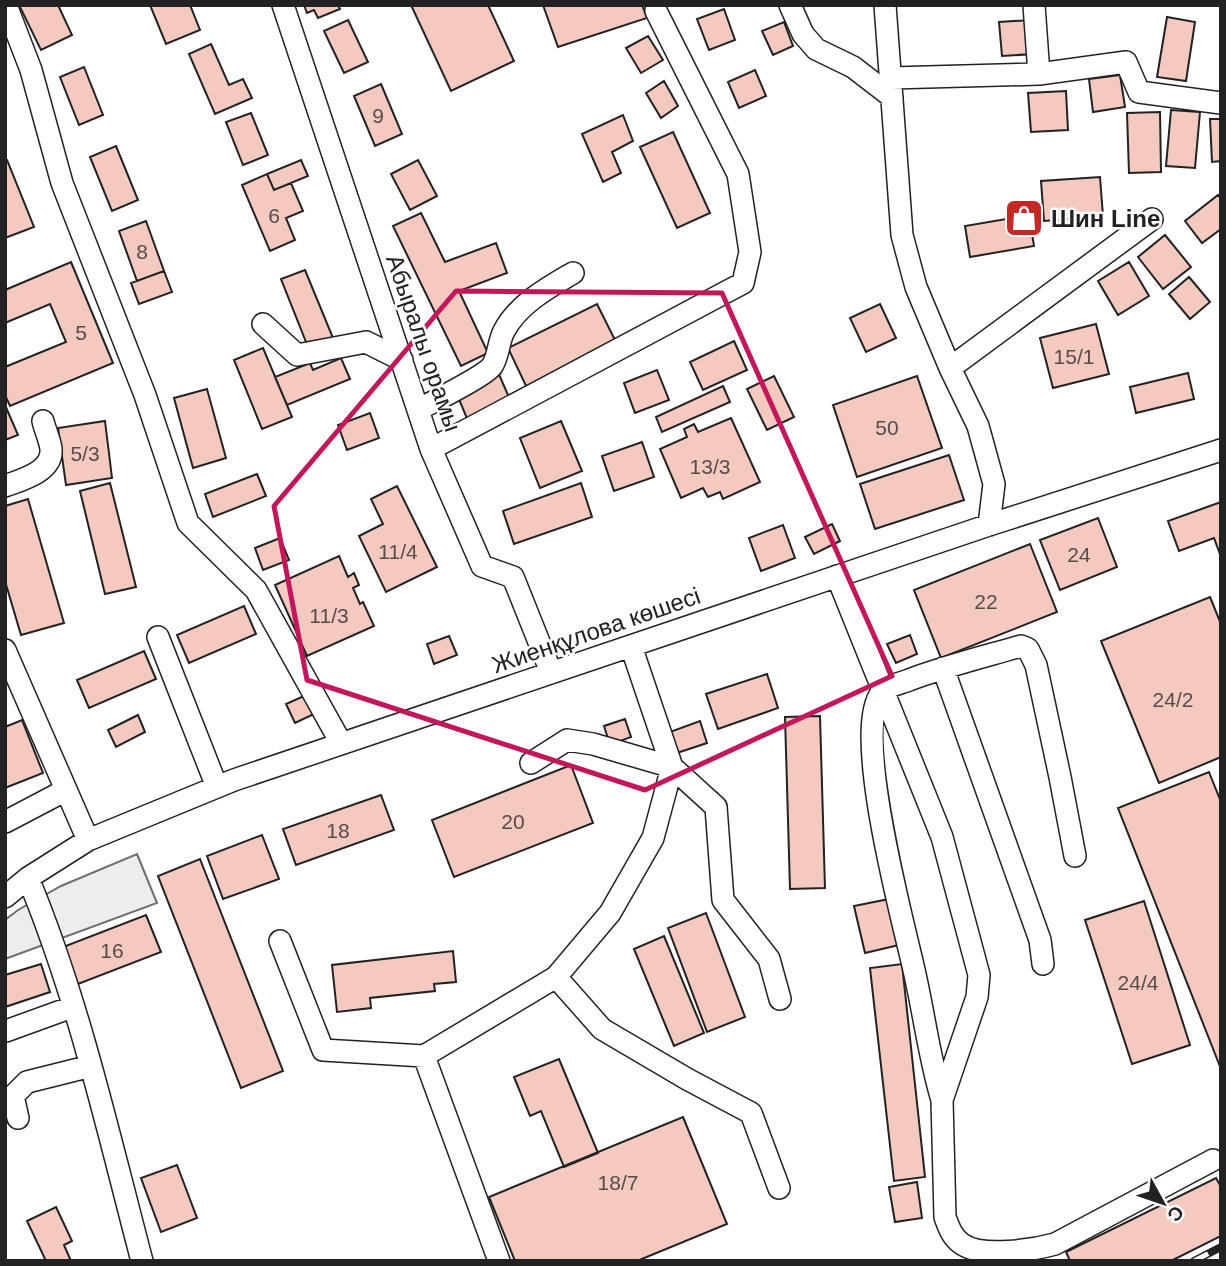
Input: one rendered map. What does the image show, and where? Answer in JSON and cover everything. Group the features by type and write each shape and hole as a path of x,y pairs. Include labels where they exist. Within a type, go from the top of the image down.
{"street":[{"path":"6,5 31,70 62,183 145,395 188,523 256,590 341,743"},
{"name":"Абыралы орамы","path":"283,5 431,449 482,566 513,577 551,673"},
{"path":"790,5 803,34 816,48 891,88 1039,74 1126,62 1139,92 1221,103"},
{"path":"885,5 902,235 916,287 978,426 994,485 989,526"},
{"path":"1034,5 1039,74"},
{"path":"431,449 743,283 750,253 738,174 656,11"},
{"path":"950,368 1152,219"},
{"path":"418,410 486,373 496,359 504,330 516,314 543,291 573,273"},
{"path":"263,324 297,355 366,342 402,360"},
{"path":"5,486 38,473 50,455 51,448 43,421"},
{"name":"Жиенқұлова көшесі","path":"5,897 28,878 88,840 217,787 837,576 1221,450"},
{"path":"837,576 942,837 979,975 977,998 942,1100"},
{"path":"158,637 217,787"},
{"path":"280,941 323,1050 424,1056 556,977 610,914 653,838 672,767 631,646"},
{"path":"1075,856 1036,665 1028,649 1021,646 943,668 884,690 876,703 872,723 872,746 883,839 915,973 933,1071 942,1100 945,1217 951,1233 963,1245 975,1250 1029,1251 1055,1244 1213,1160"},
{"path":"5,650 88,840"},
{"path":"943,668 1040,940 1043,964"},
{"path":"531,763 567,740 593,744 672,767 716,807 723,900 769,959 780,999"},
{"path":"5,822 66,790"},
{"path":"28,878 52,935 91,1066 142,1261"},
{"path":"556,977 602,1029 751,1113 779,1188"},
{"path":"6,1031 72,1007"},
{"path":"424,1056 499,1261"},
{"path":"18,1118 13,1096 27,1082 91,1066"}],"highlighted area":[{"path":"456,291 722,293 892,676 645,790 307,680 274,506"}],"shaded area":[{"path":"137,854 157,903 5,959 5,920 61,886"}],"building":[{"path":"19,5 58,5 72,35 41,50"},
{"path":"150,5 190,5 200,30 166,44"},
{"path":"304,5 338,5 340,9 318,18 314,10 307,13"},
{"path":"411,5 488,5 514,61 451,91"},
{"path":"543,5 642,5 647,18 558,47"},
{"path":"724,9 735,40 709,50 697,19"},
{"path":"1167,17 1195,22 1186,81 1157,77"},
{"path":"348,20 368,62 344,73 324,31"},
{"path":"1031,20 1034,54 1002,56 999,22"},
{"path":"784,22 793,46 773,55 762,31"},
{"path":"648,36 663,60 641,73 626,48"},
{"path":"211,44 229,85 243,79 252,98 215,114 189,54"},
{"path":"84,67 103,115 79,125 60,77"},
{"path":"755,70 766,96 739,108 728,82"},
{"path":"1120,75 1125,107 1093,112 1089,79"},
{"path":"664,81 678,106 661,118 646,93"},
{"path":"381,84 402,134 375,146 354,96"},
{"path":"1066,91 1068,130 1031,132 1028,93"},
{"path":"1171,110 1200,112 1195,168 1166,166"},
{"path":"1160,112 1161,172 1129,173 1127,113"},
{"path":"251,113 268,155 243,165 226,122"},
{"path":"623,115 633,141 612,152 621,173 603,182 582,134"},
{"path":"1210,119 1221,119 1221,161 1212,162"},
{"path":"673,132 710,213 677,228 640,147"},
{"path":"116,146 138,200 112,211 90,157"},
{"path":"5,160 34,227 5,238"},
{"path":"301,160 308,176 274,190 267,174"},
{"path":"418,160 437,196 410,210 391,174"},
{"path":"267,174 274,190 291,183 303,211 286,218 295,240 270,251 242,185"},
{"path":"1100,177 1103,216 1044,221 1041,181"},
{"path":"1218,195 1221,199 1221,229 1202,243 1185,221"},
{"path":"421,213 445,262 496,243 507,273 459,291 488,353 461,366 393,226"},
{"path":"1029,215 1034,246 970,257 965,226"},
{"path":"146,221 164,271 137,281 119,231"},
{"path":"1165,235 1191,267 1163,289 1138,257"},
{"path":"71,262 113,363 10,406 5,395 5,367 66,342 50,304 5,323 5,290"},
{"path":"1129,262 1149,296 1118,315 1098,281"},
{"path":"305,270 333,338 308,347 281,279"},
{"path":"164,271 172,292 139,304 131,283"},
{"path":"1189,277 1210,302 1190,319 1169,294"},
{"path":"597,304 617,344 527,388 508,348"},
{"path":"880,304 896,338 866,352 850,318"},
{"path":"1096,324 1109,374 1053,388 1040,338"},
{"path":"734,341 747,370 703,390 690,362"},
{"path":"263,348 292,417 262,429 234,360"},
{"path":"341,358 350,379 287,405 275,377 310,363 313,370"},
{"path":"657,370 669,400 635,413 624,383"},
{"path":"498,372 511,402 468,421 456,392"},
{"path":"1188,373 1194,399 1136,413 1130,387"},
{"path":"774,376 794,417 767,430 747,389"},
{"path":"917,376 942,448 857,477 833,405"},
{"path":"723,386 730,402 662,432 656,417"},
{"path":"207,389 226,458 193,468 174,398"},
{"path":"5,405 18,435 5,440"},
{"path":"370,413 379,438 347,450 338,425"},
{"path":"731,418 760,482 723,499 720,492 708,497 703,488 681,498 660,449 687,437 684,429 694,424 698,432"},
{"path":"105,421 112,478 66,485 58,428"},
{"path":"561,421 582,471 540,488 520,438"},
{"path":"642,442 654,477 614,491 602,456"},
{"path":"949,455 964,500 875,529 860,484"},
{"path":"257,474 266,496 213,517 205,494"},
{"path":"110,483 136,587 105,594 80,491"},
{"path":"581,483 592,517 514,544 503,511"},
{"path":"397,486 437,567 386,592 359,536 383,524 371,499"},
{"path":"28,499 64,623 21,635 5,581 5,506"},
{"path":"1221,502 1221,557 1214,538 1179,551 1168,521"},
{"path":"1098,518 1117,567 1060,590 1040,540"},
{"path":"832,524 840,541 814,554 805,537"},
{"path":"783,525 795,558 761,571 749,538"},
{"path":"280,538 289,560 263,570 255,548"},
{"path":"1030,544 1057,612 941,658 914,590"},
{"path":"339,556 348,577 354,573 359,585 353,588 374,626 307,656 275,585"},
{"path":"1210,597 1221,624 1221,757 1159,783 1101,641"},
{"path":"244,606 256,634 189,663 177,635"},
{"path":"910,635 917,654 896,663 887,644"},
{"path":"449,636 457,655 434,664 427,644"},
{"path":"144,651 156,679 89,708 77,680"},
{"path":"767,674 778,708 718,729 706,694"},
{"path":"306,695 314,714 295,723 286,704"},
{"path":"138,715 145,732 116,747 108,730"},
{"path":"820,716 825,888 790,889 785,717"},
{"path":"625,719 631,737 610,745 604,726"},
{"path":"22,720 43,773 5,788 5,727"},
{"path":"700,721 707,743 674,754 667,733"},
{"path":"571,765 593,823 454,877 432,820"},
{"path":"1209,772 1221,802 1221,1069 1118,808"},
{"path":"381,795 394,830 296,865 283,829"},
{"path":"262,835 279,879 223,899 207,856"},
{"path":"200,859 283,1071 241,1088 158,876"},
{"path":"889,899 899,945 865,953 854,906"},
{"path":"1144,901 1190,1045 1132,1064 1085,920"},
{"path":"706,913 745,1017 707,1032 668,928"},
{"path":"146,915 161,952 78,984 63,947"},
{"path":"664,936 704,1033 674,1046 634,949"},
{"path":"453,951 456,982 434,984 435,991 370,998 371,1008 337,1012 332,965"},
{"path":"41,964 50,992 5,1007 5,975"},
{"path":"902,964 925,1177 894,1181 870,968"},
{"path":"559,1059 598,1153 564,1167 541,1111 530,1116 514,1077"},
{"path":"683,1117 727,1224 637,1261 515,1261 489,1197"},
{"path":"177,1165 197,1218 161,1232 141,1178"},
{"path":"1216,1178 1221,1187 1221,1236 1171,1261 1070,1261 1066,1252"},
{"path":"917,1182 922,1218 895,1222 889,1187"},
{"path":"56,1207 72,1241 64,1245 71,1261 46,1261 27,1221"}],"railway":[{"path":"1194,1261 1221,1247"}],"place":[{"name":"Шин Line","path":"1024,218"}]}
